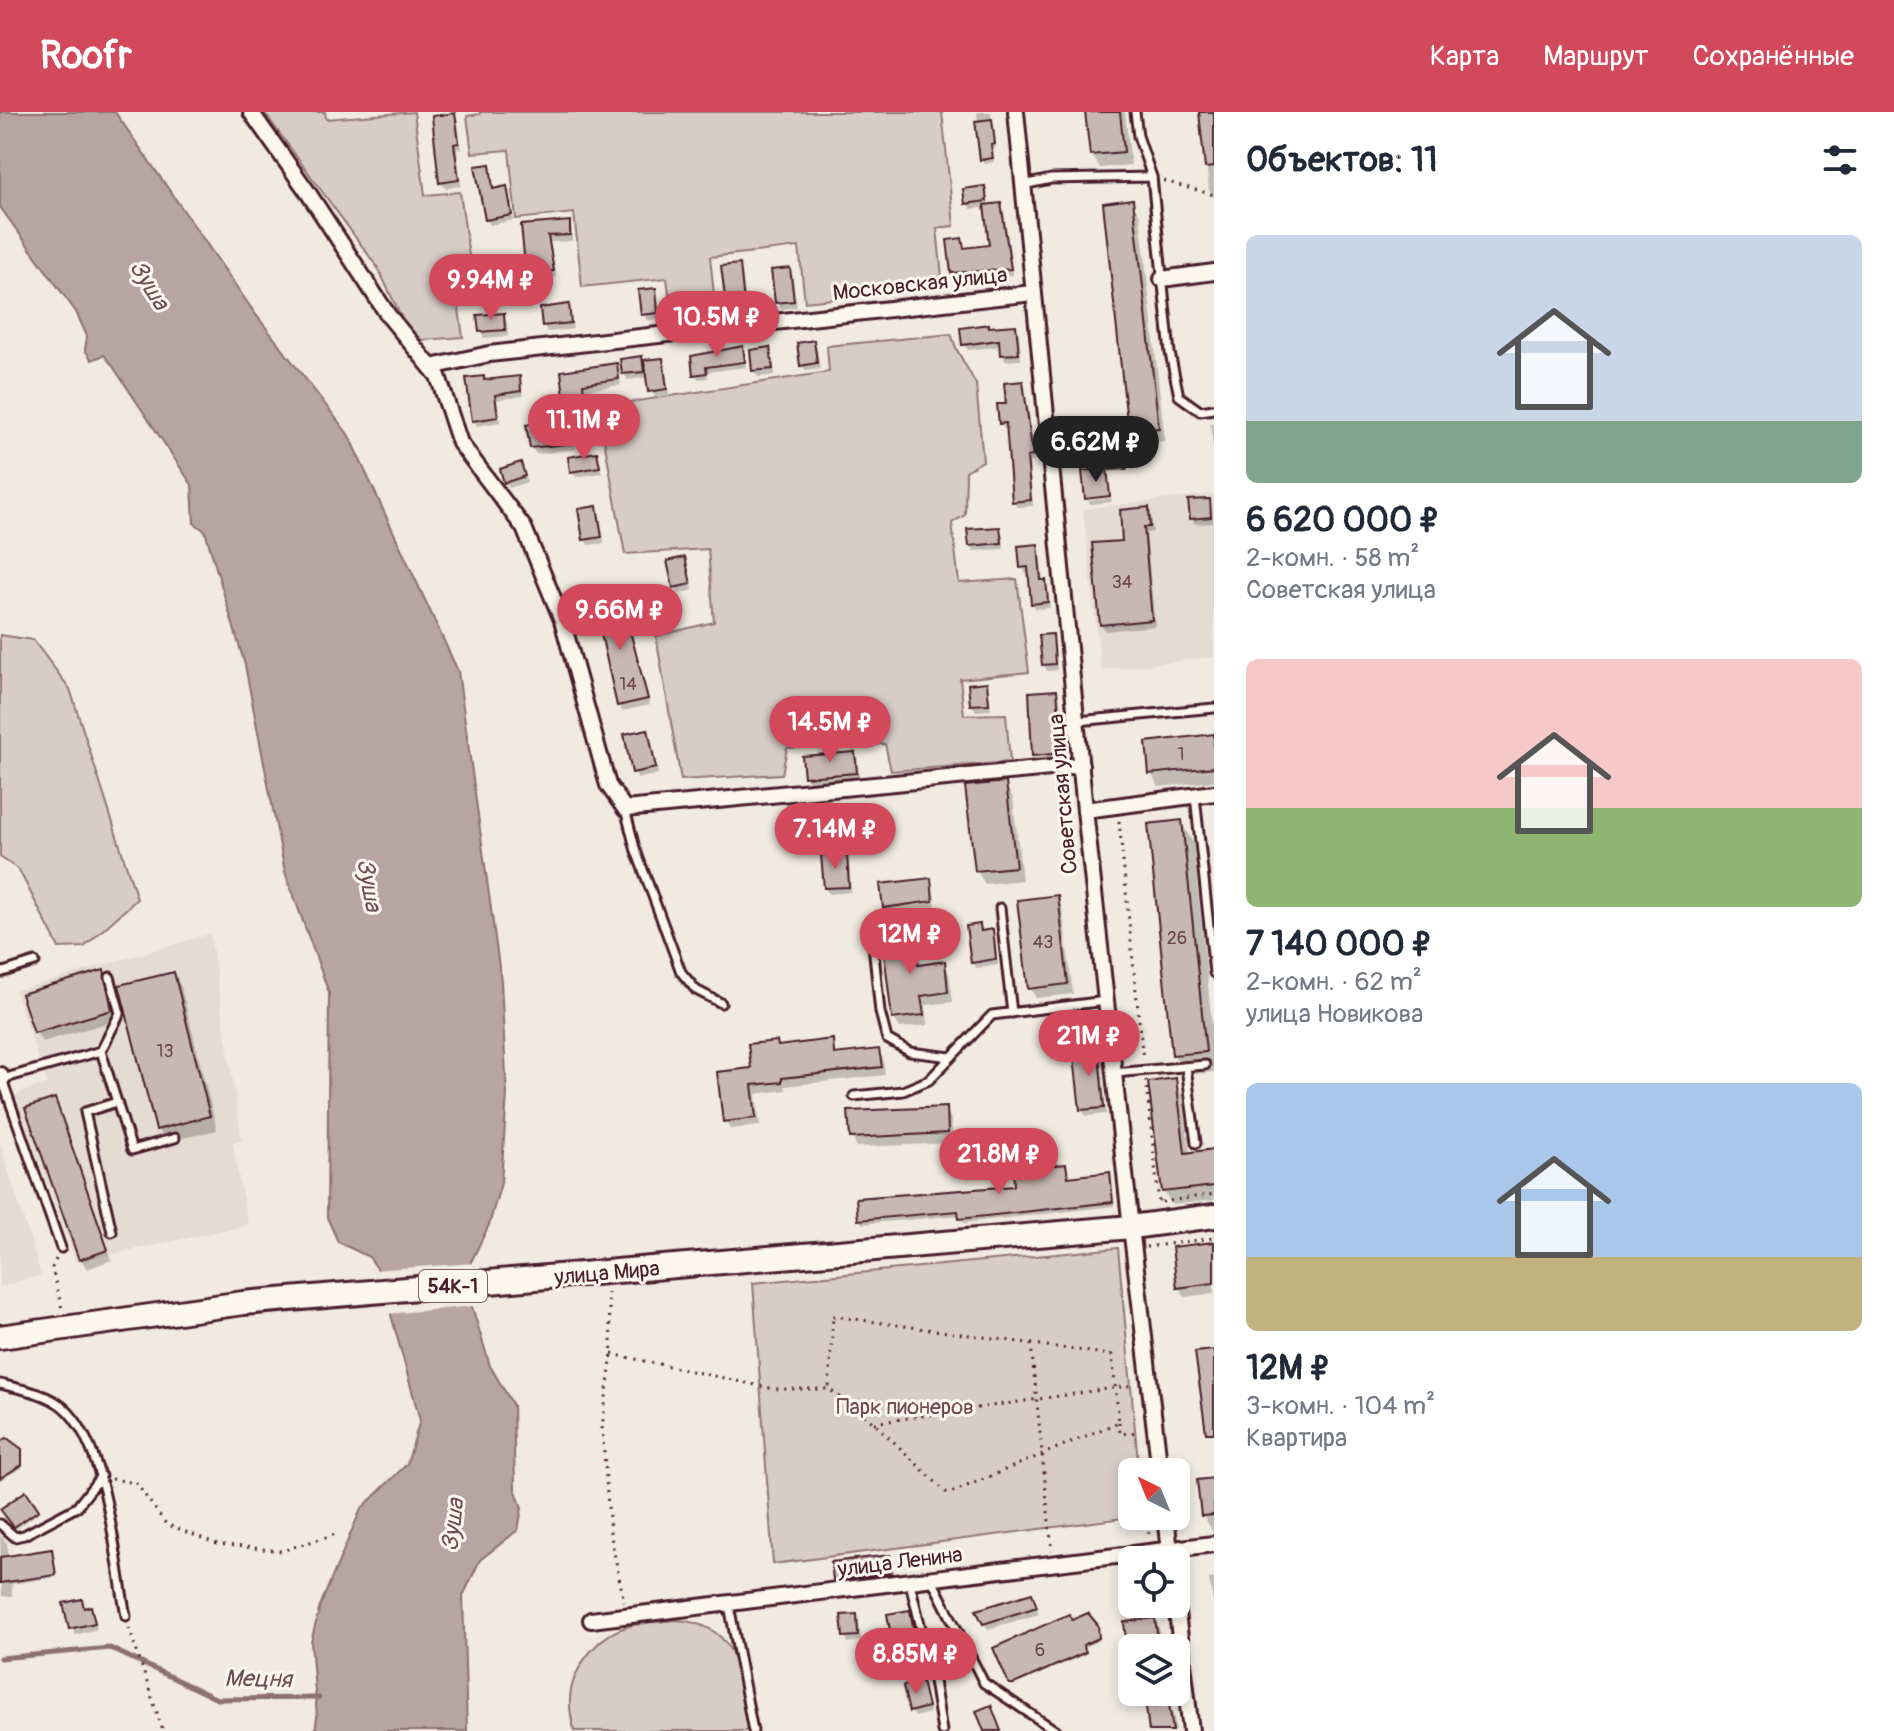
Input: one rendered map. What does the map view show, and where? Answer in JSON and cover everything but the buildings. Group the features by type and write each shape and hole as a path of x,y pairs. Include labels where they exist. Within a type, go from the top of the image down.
{"main road":[{"name":"улица Мира","path":"0,1337 243,1303 1131,1227 1214,1216"}],"street":[{"path":"251,112 388,315 438,376 460,443 524,528 562,620 608,785 625,809 1081,765"},
{"name":"Советская улица","path":"1016,112 1085,810 1158,1458"},
{"path":"1162,279 1214,272"},
{"name":"Московская улица","path":"431,367 489,354 1033,293"},
{"path":"1085,810 1214,793"},
{"name":"улица Ленина","path":"1190,1550 1214,1544"},
{"name":"улица Ленина","path":"591,1620 1118,1556"},
{"path":"1178,1618 1191,1731"}],"lane":[{"path":"1135,112 1138,136 1152,177 1170,353 1179,396 1200,411 1214,409"},
{"path":"1022,185 1051,179 1152,177"},
{"path":"1078,721 1214,708"},
{"path":"1195,796 1214,973"},
{"path":"625,809 635,848 681,972 696,990 721,1003"},
{"path":"1000,908 1012,1013"},
{"path":"938,918 871,925 880,1012 887,1039 910,1052 951,1057"},
{"path":"0,973 35,962"},
{"path":"110,977 120,1013 101,1051 132,1150 175,1138"},
{"path":"854,1096 903,1091 929,1080 992,1015 1106,1001"},
{"path":"61,1248 1,1077 101,1051"},
{"path":"1114,1073 1205,1065"},
{"path":"1186,1067 1196,1143"},
{"path":"112,1232 85,1112 117,1102"},
{"path":"0,1384 33,1392 60,1404 84,1433 101,1476 126,1616"},
{"path":"0,1524 15,1537 24,1535 77,1507 101,1476"},
{"path":"932,1580 984,1683 1056,1731"},
{"path":"910,1583 934,1681 942,1731"},
{"path":"729,1605 753,1731"}],"path":[{"path":"1152,177 1214,195"},
{"path":"1118,806 1159,1203"},
{"path":"52,1268 61,1303"},
{"path":"608,1288 612,1354 602,1427 610,1532 627,1617"},
{"path":"829,1389 833,1316 1112,1355 1120,1434 1139,1432"},
{"path":"1031,1344 1054,1565"},
{"path":"612,1354 774,1389 829,1389 874,1423 948,1494 1119,1422"},
{"path":"874,1423 1135,1385"},
{"path":"101,1476 136,1483 166,1524 217,1544 281,1551 339,1533"},
{"path":"126,1616 135,1653 163,1731"}],"shaded area":[{"path":"1214,494 1214,657 1101,670 1083,509"},
{"path":"210,934 242,1140 232,1142 248,1225 76,1262 15,1095 47,1083 15,991"},
{"path":"0,1144 41,1275 0,1287"}],"green space":[{"path":"264,112 325,112 326,119 414,112 425,195 460,192 475,299 458,302 463,337 422,340 405,325 378,268"},
{"path":"480,112 942,112 954,226 937,228 943,287 805,302 799,247 710,257 715,304 671,309 667,278 582,287 574,213 516,219 509,150 472,153 467,116"},
{"path":"951,334 976,384 983,461 966,471 965,515 952,523 959,583 1017,579 1029,672 960,679 964,715 1006,714 1010,762 891,771 885,744 787,748 782,774 681,780 656,636 714,622 708,549 625,554 598,407 829,372 827,346"},
{"path":"0,635 33,640 70,689 137,899 84,947 59,948 19,870 0,857"},
{"name":"Парк пионеров","path":"1118,1248 1138,1458 1118,1458 1118,1519 773,1564 753,1283"},
{"path":"676,1620 698,1624 715,1632 726,1643 739,1674 747,1731 574,1731 570,1706 574,1681 594,1648 626,1627"}],"water":[{"name":"Зуша","path":"0,112 115,112 254,312 348,434 458,671 501,981 507,1094 501,1183 489,1225 468,1268 467,1290 490,1366 513,1405 515,1488 522,1508 518,1530 480,1560 463,1596 467,1731 315,1731 317,1717 311,1642 320,1606 361,1509 407,1464 420,1420 379,1271 369,1257 338,1242 327,1217 329,993 285,872 245,665 205,531 194,523 192,485 112,365 104,355 92,360 85,350 87,336 76,312 0,207"}],"pier":[{"path":"475,1263 471,1289 476,1306 386,1314 373,1270"}],"waterway":[{"name":"Мецня","path":"0,1658 110,1648 217,1699 319,1698"}]}
